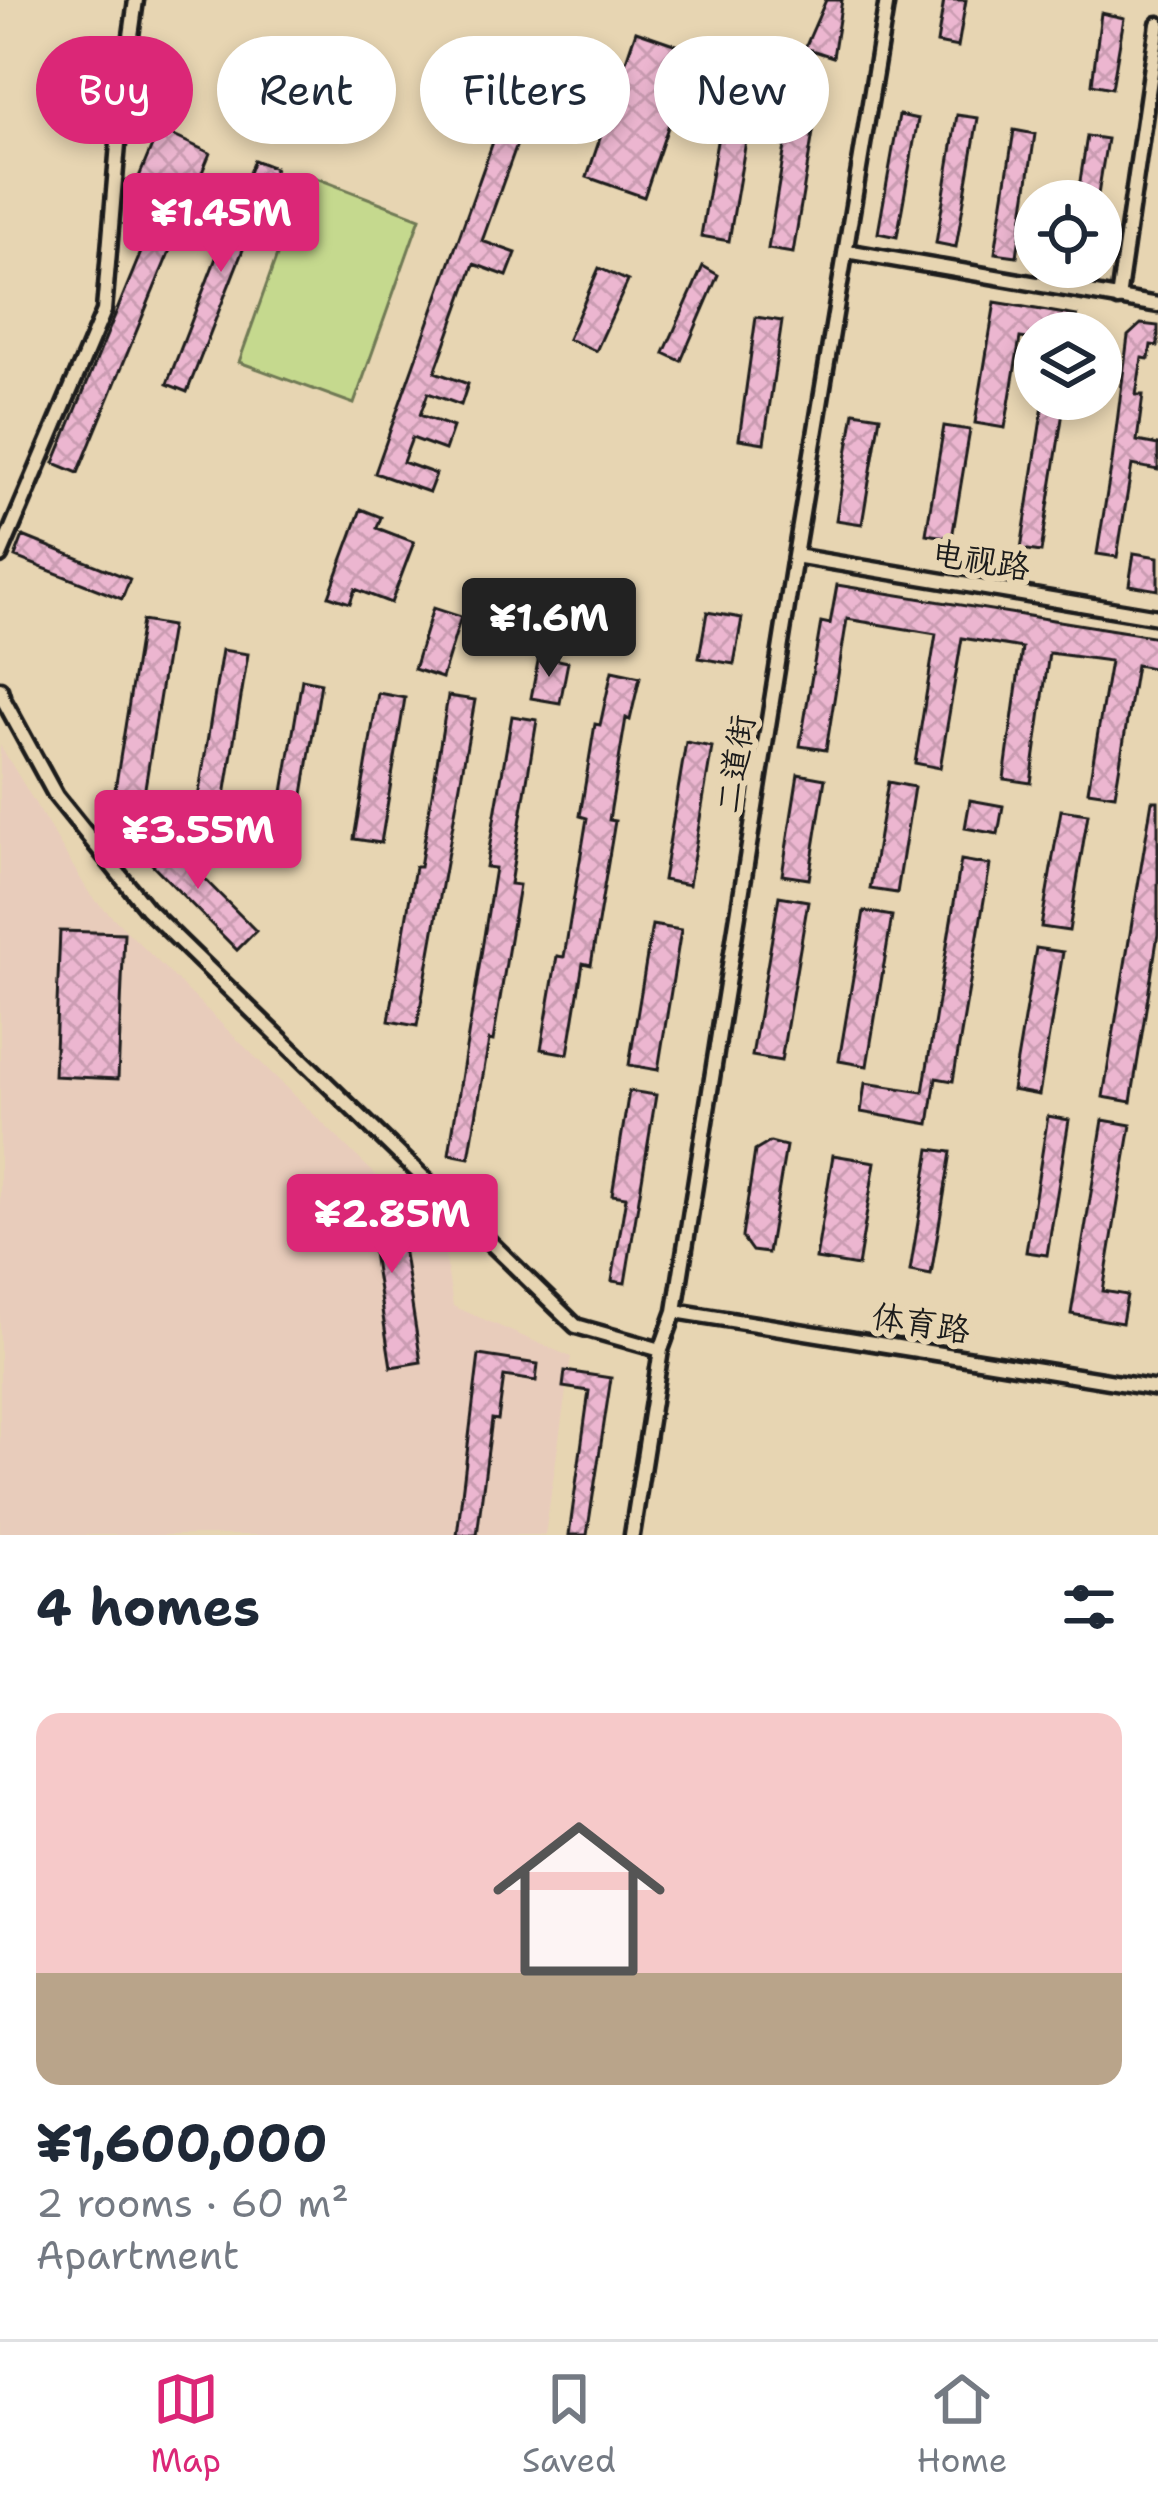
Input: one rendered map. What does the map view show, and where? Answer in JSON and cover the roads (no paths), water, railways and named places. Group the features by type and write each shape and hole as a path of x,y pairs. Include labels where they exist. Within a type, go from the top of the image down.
{"street":[{"path":"0,556 104,311 121,108 136,0"},
{"name":"二道街","path":"632,1535 661,1350 675,1311 887,0"},
{"path":"1118,298 1158,24"},
{"path":"846,251 1158,305"},
{"name":"电视路","path":"795,556 1158,616"},
{"path":"0,688 56,796 147,909 576,1326 661,1350"},
{"name":"体育路","path":"675,1311 1158,1389"}]}
